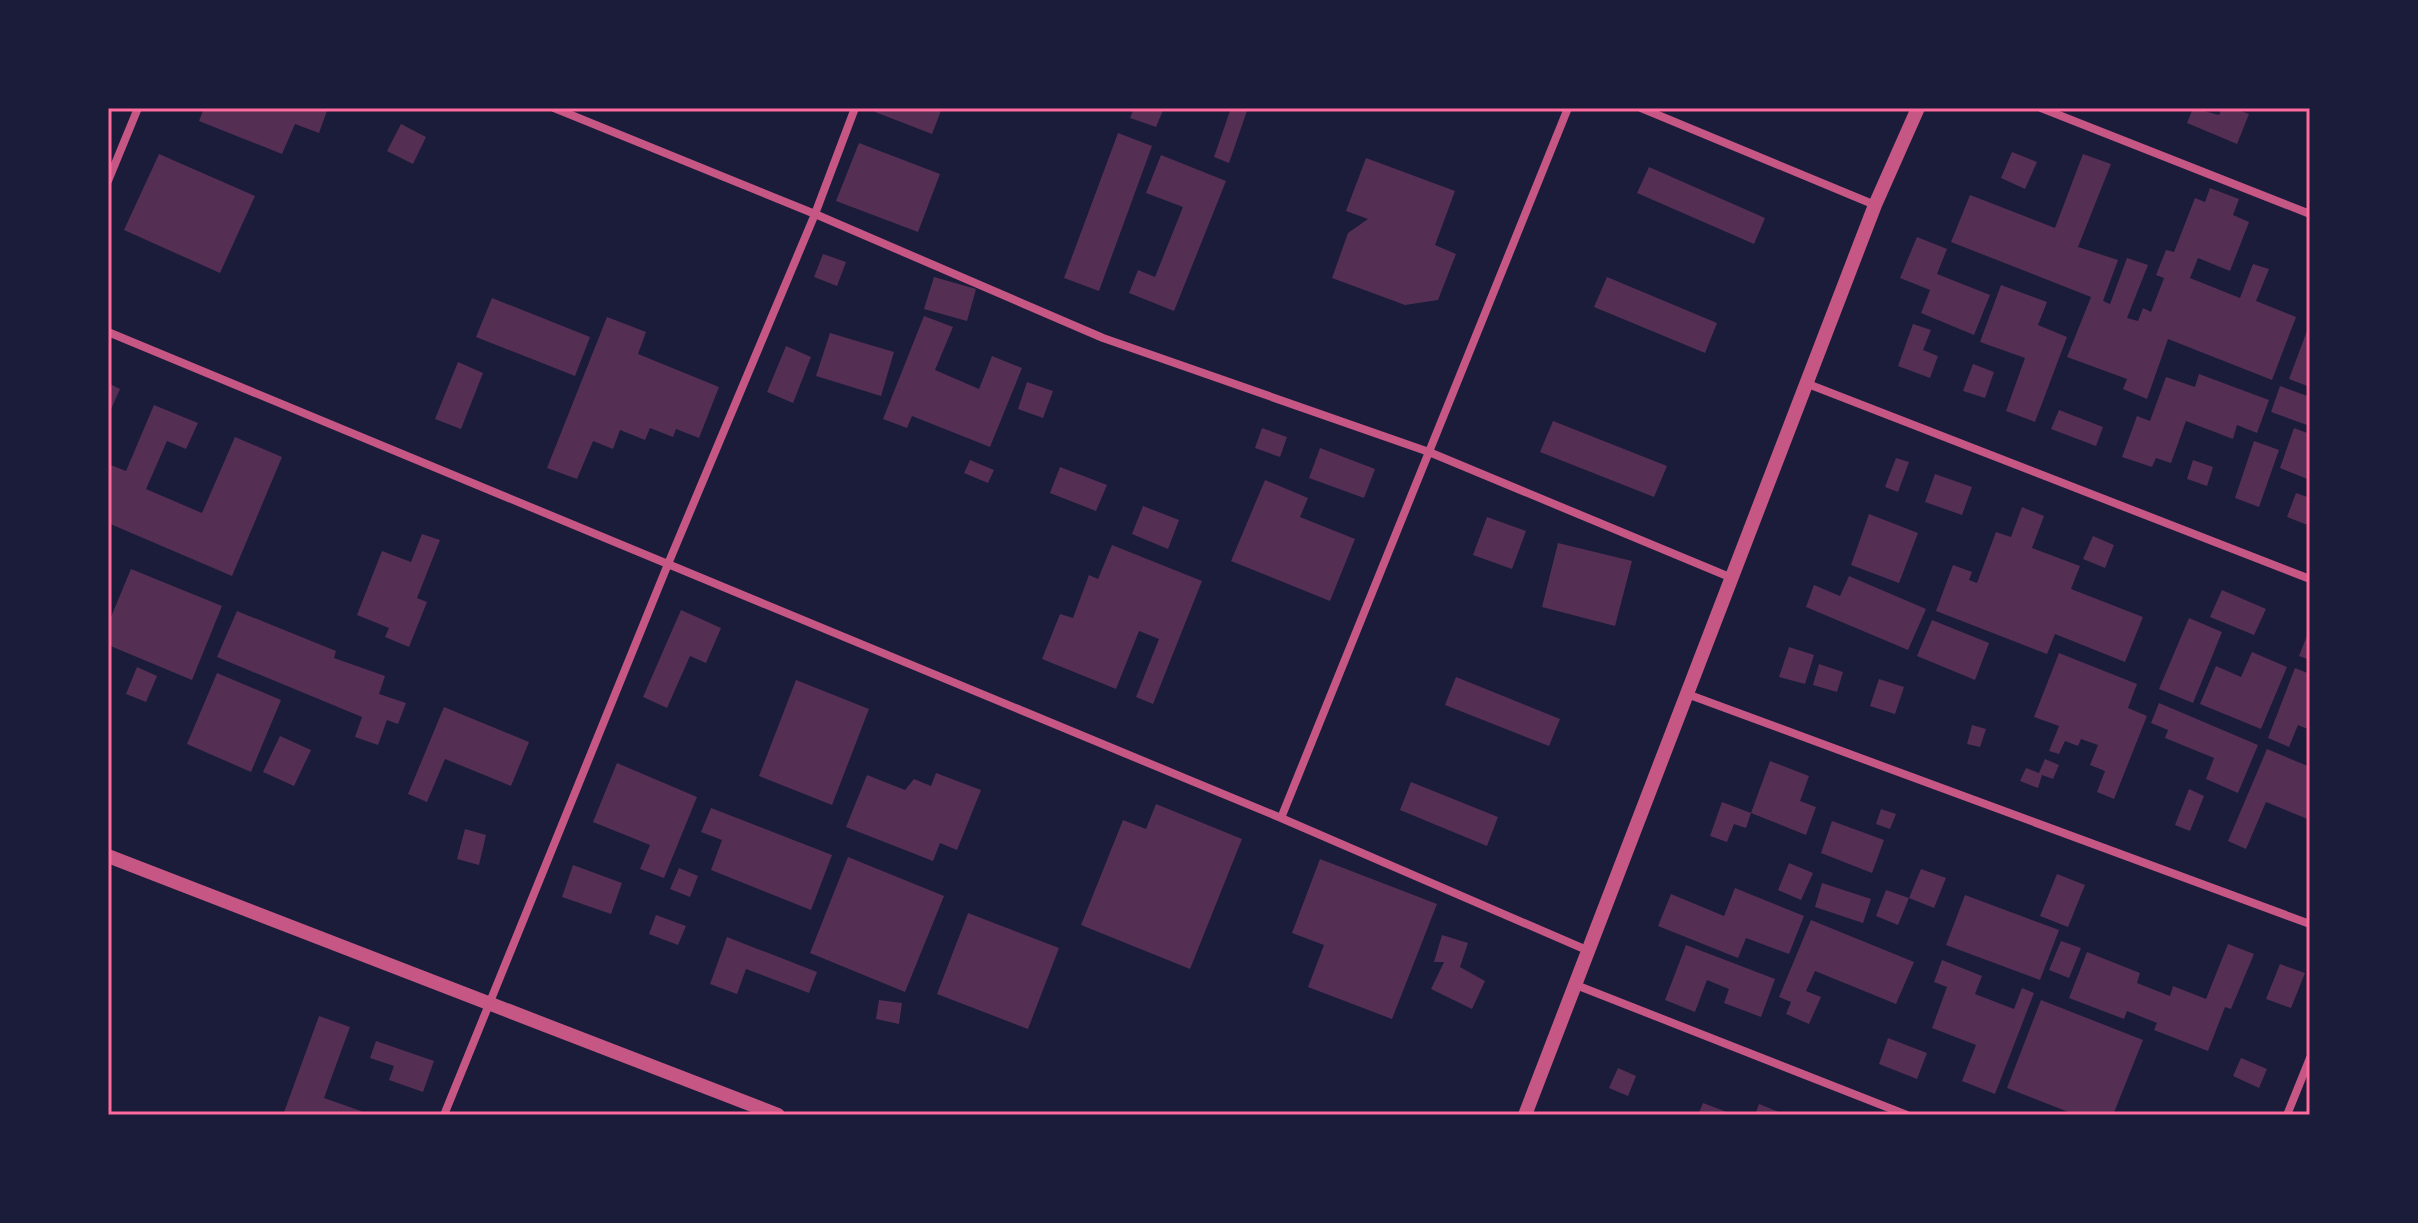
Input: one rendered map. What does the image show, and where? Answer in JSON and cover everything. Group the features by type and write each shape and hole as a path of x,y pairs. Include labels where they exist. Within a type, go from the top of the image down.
{"street":[{"path":"108,181 138,108"},
{"path":"554,108 815,214 1103,338 1429,452 1732,578"},
{"path":"444,1115 668,564 815,214 855,108"},
{"path":"1281,818 1568,108"},
{"path":"1641,108 1875,205"},
{"path":"1525,1115 1875,205 1918,108"},
{"path":"2041,108 2310,214"},
{"path":"108,332 1281,818 1589,952"},
{"path":"1808,384 2310,579"},
{"path":"1687,694 2310,924"},
{"path":"108,856 778,1115"},
{"path":"1576,985 1907,1115"},
{"path":"2287,1115 2310,1058"}],"building":[{"path":"204,108 328,108 319,133 295,124 282,154 199,121"},
{"path":"877,108 942,108 932,134 875,112"},
{"path":"1134,108 1164,108 1156,127 1130,118"},
{"path":"1231,108 1248,108 1229,163 1214,157"},
{"path":"2193,108 2219,115 2222,108 2233,108 2249,114 2237,144 2187,123"},
{"path":"401,124 426,137 413,164 387,151"},
{"path":"1118,133 1152,146 1099,291 1064,278"},
{"path":"859,143 940,174 918,232 836,201"},
{"path":"2012,152 2037,162 2025,189 2001,178"},
{"path":"159,154 255,196 220,273 124,230"},
{"path":"2083,154 2111,164 2078,247 2118,260 2103,301 2110,304 2127,258 2148,265 2127,318 2138,321 2143,308 2151,312 2164,278 2156,275 2166,250 2174,252 2195,198 2205,202 2210,188 2239,199 2233,215 2249,222 2230,271 2198,258 2190,278 2240,298 2253,264 2269,269 2256,301 2296,317 2272,380 2168,339 2147,399 2123,389 2127,379 2067,357 2091,297 1951,242 1970,195 2055,228"},
{"path":"1161,155 1226,181 1174,311 1129,293 1138,270 1155,277 1183,207 1146,193"},
{"path":"1366,158 1455,191 1435,245 1456,254 1438,300 1405,305 1332,278 1348,233 1368,219 1346,211"},
{"path":"1649,167 1765,218 1754,244 1637,193"},
{"path":"1917,237 1947,249 1937,274 1990,295 1974,335 1921,313 1930,290 1900,278"},
{"path":"823,254 846,262 837,286 814,277"},
{"path":"934,277 976,289 967,321 924,309"},
{"path":"1607,277 1717,323 1705,353 1594,307"},
{"path":"2001,285 2047,302 2038,325 2067,337 2035,422 2006,411 2025,358 1980,342"},
{"path":"492,298 590,337 575,376 476,337"},
{"path":"924,316 953,327 935,370 979,389 992,356 1022,368 990,447 912,416 907,428 883,419"},
{"path":"607,317 646,332 638,354 719,387 699,438 676,429 673,437 650,428 645,440 620,430 613,449 593,441 577,479 547,468"},
{"path":"2310,323 2310,387 2289,379"},
{"path":"1913,324 1931,330 1923,350 1938,356 1930,378 1898,366"},
{"path":"830,333 894,352 881,396 816,376"},
{"path":"786,346 811,357 793,403 767,392"},
{"path":"458,362 483,373 461,429 435,419"},
{"path":"1973,364 1994,372 1985,398 1963,391"},
{"path":"2199,374 2269,400 2257,433 2237,425 2233,439 2186,421 2171,463 2156,458 2152,467 2122,457 2137,416 2150,421 2166,377 2195,387"},
{"path":"1027,382 1053,391 1043,418 1018,409"},
{"path":"108,383 120,389 108,416"},
{"path":"2280,386 2310,397 2310,426 2271,412"},
{"path":"154,405 198,423 186,449 167,441 146,489 202,513 235,437 282,457 232,576 108,523 108,464 126,471"},
{"path":"2059,410 2103,427 2096,446 2051,429"},
{"path":"1553,421 1667,466 1654,497 1540,452"},
{"path":"1262,428 1287,437 1280,457 1255,448"},
{"path":"2294,428 2310,434 2310,480 2280,468"},
{"path":"2254,441 2279,450 2259,507 2235,498"},
{"path":"1320,448 1375,469 1364,498 1309,478"},
{"path":"1896,458 1909,462 1898,492 1885,487"},
{"path":"970,460 994,470 988,483 964,473"},
{"path":"2193,460 2213,467 2207,486 2187,479"},
{"path":"1060,467 1107,485 1096,511 1050,493"},
{"path":"1935,474 1972,487 1962,515 1925,502"},
{"path":"1265,480 1308,498 1300,517 1355,539 1330,601 1231,561"},
{"path":"2296,493 2310,498 2310,526 2287,517"},
{"path":"1143,506 1179,520 1168,549 1132,534"},
{"path":"2022,507 2044,516 2032,548 2080,566 2071,589 2143,617 2125,662 2055,634 2047,654 1936,611 1953,565 1972,572 1969,580 1977,583 1996,532 2011,537"},
{"path":"1869,514 1918,533 1899,583 1851,565"},
{"path":"1487,517 1526,531 1512,569 1473,555"},
{"path":"422,534 440,540 417,598 427,602 409,647 385,637 389,628 357,615 382,551 411,562"},
{"path":"2093,536 2114,545 2105,568 2083,559"},
{"path":"1558,543 1632,561 1615,626 1542,607"},
{"path":"1112,545 1202,581 1153,704 1136,697 1159,639 1139,631 1116,689 1042,659 1060,614 1073,618 1089,575 1098,579"},
{"path":"131,569 222,606 192,680 108,645 108,624"},
{"path":"1849,576 1926,609 1908,650 1806,607 1814,585 1840,596"},
{"path":"2222,590 2266,609 2254,635 2210,617"},
{"path":"681,610 721,628 706,663 690,656 667,708 643,697"},
{"path":"237,611 336,651 334,658 385,676 379,694 406,703 398,724 387,720 378,745 355,737 362,717 217,657"},
{"path":"2189,618 2222,632 2193,703 2159,689"},
{"path":"1932,620 1989,643 1975,680 1917,656"},
{"path":"2310,628 2310,660 2299,656"},
{"path":"1789,647 1814,655 1805,684 1779,677"},
{"path":"2252,652 2287,667 2261,729 2200,704 2216,666 2241,677"},
{"path":"2059,653 2137,684 2128,708 2147,716 2114,799 2097,792 2105,771 2090,765 2098,745 2081,739 2078,746 2065,741 2059,754 2049,751 2059,726 2034,717"},
{"path":"1819,664 1843,672 1837,692 1813,685"},
{"path":"137,667 157,676 146,702 126,694"},
{"path":"2295,668 2310,674 2310,730 2298,725 2289,747 2268,738"},
{"path":"217,673 281,700 251,772 187,744"},
{"path":"1456,677 1560,719 1549,746 1445,705"},
{"path":"1879,679 1904,687 1895,714 1870,706"},
{"path":"796,680 869,709 832,805 759,776"},
{"path":"2159,703 2258,745 2238,793 2206,779 2214,758 2165,738 2168,730 2151,723"},
{"path":"444,707 529,742 511,786 445,759 427,802 408,794"},
{"path":"1972,725 1986,729 1980,747 1967,744"},
{"path":"280,736 311,750 294,786 263,772"},
{"path":"2267,749 2310,767 2310,820 2266,802 2246,849 2228,841"},
{"path":"2045,759 2059,765 2053,779 2042,775 2038,788 2020,781 2026,768 2039,773"},
{"path":"1770,761 1809,776 1800,801 1816,807 1806,835 1751,813"},
{"path":"617,763 697,797 664,878 640,869 650,845 593,822"},
{"path":"936,773 981,790 957,850 940,843 933,861 846,827 867,775 905,790 914,779 931,786"},
{"path":"1411,782 1498,817 1487,846 1400,810"},
{"path":"2189,789 2204,796 2190,831 2175,825"},
{"path":"1722,802 1751,813 1746,828 1734,824 1727,842 1710,836"},
{"path":"1156,804 1242,839 1190,969 1081,925 1123,820 1146,829"},
{"path":"711,808 832,855 811,910 711,870 722,840 701,832"},
{"path":"1881,809 1896,814 1890,829 1876,824"},
{"path":"1832,821 1884,840 1872,873 1821,853"},
{"path":"465,829 486,835 479,865 457,859"},
{"path":"848,857 944,896 905,992 810,953"},
{"path":"1320,859 1437,904 1392,1019 1308,987 1324,945 1292,933"},
{"path":"1789,863 1813,873 1801,900 1778,890"},
{"path":"573,865 622,883 611,914 562,897"},
{"path":"679,868 698,876 690,897 670,889"},
{"path":"1921,869 1946,878 1934,908 1909,898"},
{"path":"2057,874 2085,885 2068,927 2040,916"},
{"path":"1822,883 1871,899 1863,923 1815,907"},
{"path":"1735,888 1804,916 1789,954 1746,938 1738,958 1658,926 1671,894 1724,916"},
{"path":"1886,890 1909,898 1898,925 1876,916"},
{"path":"1965,895 2059,930 2040,980 1946,945"},
{"path":"968,913 1059,948 1028,1029 937,994"},
{"path":"656,915 686,926 678,945 649,934"},
{"path":"1811,920 1914,962 1896,1004 1815,971 1806,991 1821,997 1809,1024 1786,1014 1791,1002 1779,997"},
{"path":"1442,935 1468,943 1460,967 1485,981 1472,1009 1431,989 1444,962 1434,962"},
{"path":"727,937 817,972 809,993 746,969 737,994 710,984"},
{"path":"2061,941 2081,948 2069,978 2049,970"},
{"path":"2228,944 2254,954 2231,1009 2225,1007 2208,1051 2154,1030 2157,1023 2127,1011 2124,1019 2069,998 2087,952 2140,973 2137,983 2170,996 2173,986 2206,999"},
{"path":"1686,945 1775,979 1761,1017 1724,1003 1729,989 1707,980 1695,1012 1665,1000"},
{"path":"1942,960 1982,976 1975,994 2014,1009 2022,988 2034,993 1995,1094 1962,1081 1976,1045 1932,1028 1947,987 1934,982"},
{"path":"2280,964 2305,973 2291,1008 2266,999"},
{"path":"879,1000 902,1003 899,1024 876,1019"},
{"path":"2041,1000 2143,1040 2113,1115 2076,1115 2007,1088"},
{"path":"319,1016 350,1027 324,1098 361,1111 360,1115 283,1115"},
{"path":"1888,1038 1927,1053 1917,1079 1879,1064"},
{"path":"376,1041 434,1061 423,1092 389,1080 394,1066 370,1058"},
{"path":"2241,1058 2267,1069 2259,1088 2233,1076"},
{"path":"1618,1068 1636,1076 1628,1096 1609,1088"},
{"path":"1703,1103 1735,1115 1698,1115"},
{"path":"1759,1104 1786,1115 1755,1115"}]}
